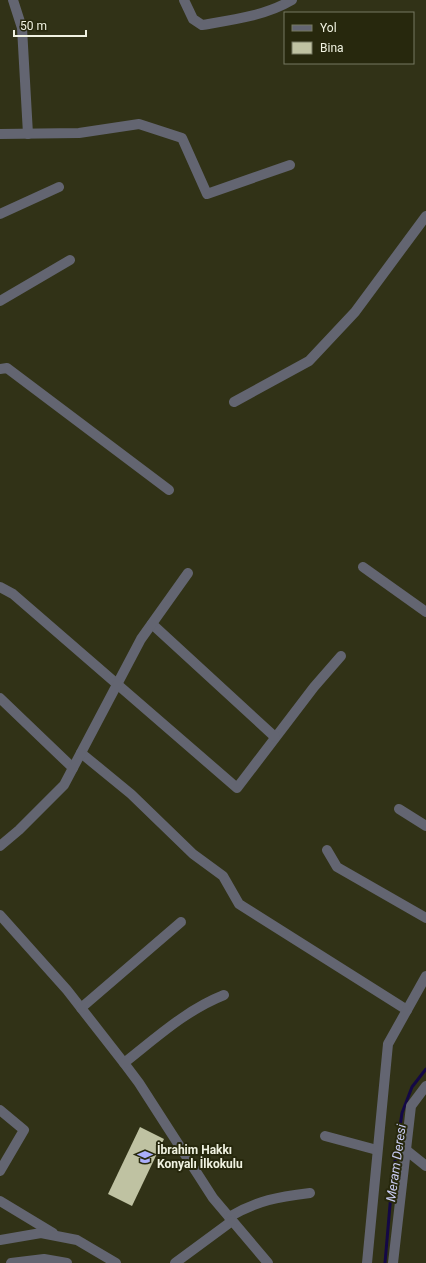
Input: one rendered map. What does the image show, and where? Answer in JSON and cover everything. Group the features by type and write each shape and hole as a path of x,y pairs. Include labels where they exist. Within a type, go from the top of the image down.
{"street":[{"path":"13,0 22,28 28,134"},
{"path":"184,0 193,19 202,25 236,20 292,0"},
{"path":"0,134 80,133 139,124 182,138 207,194 290,165"},
{"path":"0,214 59,187"},
{"path":"234,402 309,361 355,312 426,216"},
{"path":"0,301 70,260"},
{"path":"0,369 7,368 169,490"},
{"path":"363,567 426,612"},
{"path":"0,846 19,830 64,785 140,639 188,574"},
{"path":"0,586 13,594 118,683 237,788 314,687 341,656"},
{"path":"152,624 276,737"},
{"path":"0,698 73,768"},
{"path":"81,753 130,794 193,854 224,876 239,904 407,1010"},
{"path":"400,809 426,826"},
{"path":"327,850 337,867 426,918"},
{"path":"0,915 67,990 124,1063 139,1083 213,1198 268,1263"},
{"path":"81,1008 181,922"},
{"path":"367,1263 388,1044 426,976"},
{"path":"124,1063 175,1022 204,1003 224,995"},
{"path":"393,1263 411,1106 426,1086"},
{"path":"0,1110 24,1130 0,1171"},
{"path":"325,1136 377,1150"},
{"path":"406,1150 426,1166"},
{"path":"175,1263 249,1205 279,1197 310,1193"},
{"path":"0,1201 59,1236"},
{"path":"0,1240 42,1233 59,1236 77,1240 116,1263"},
{"path":"11,1263 44,1259 67,1263"}],"building":[{"name":"İbrahim Hakkı Konyalı İlkokulu","path":"140,1127 164,1139 132,1206 108,1194"}],"waterway":[{"name":"Meram Deresi","path":"385,1263 392,1182 402,1113 412,1087 426,1069"}],"place":[{"name":"İbrahim Hakkı Konyalı İlkokulu","path":"145,1157"}]}
